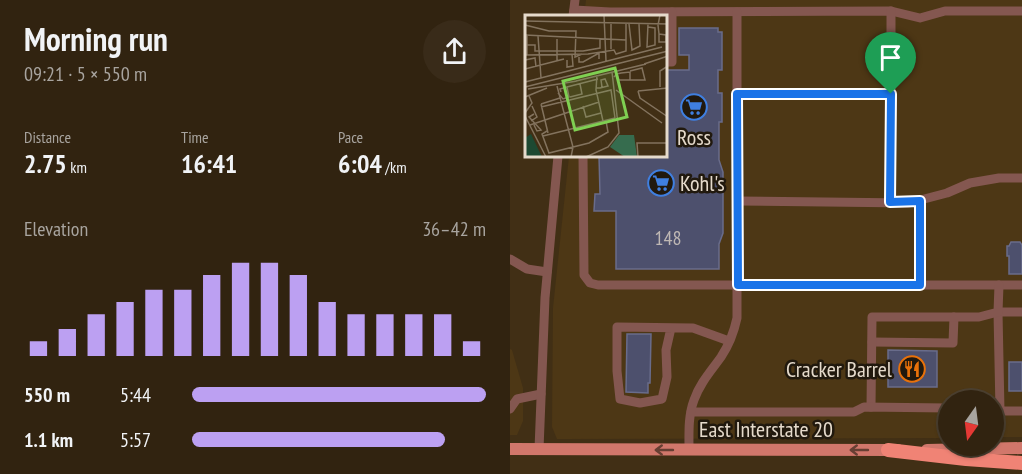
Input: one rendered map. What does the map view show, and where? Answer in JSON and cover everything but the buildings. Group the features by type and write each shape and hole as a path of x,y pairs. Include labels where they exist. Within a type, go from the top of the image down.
{"highway":[{"path":"888,450 1022,463"}],"main road":[{"name":"East Interstate 20","path":"510,449 1022,448"}],"street":[{"path":"574,9 619,14 672,12 710,7 737,12 891,11 920,18 945,11 1022,11"},
{"path":"890,202 891,11"},
{"path":"668,62 672,62 672,12"},
{"path":"689,450 691,412 701,385 722,356 734,333 737,318 737,12"},
{"path":"737,94 891,94"},
{"path":"539,449 547,272 558,158"},
{"path":"583,158 584,274 590,283 598,285 1022,285"},
{"path":"738,201 920,201 947,194 970,183 1022,177"},
{"path":"920,201 920,285"},
{"path":"510,259 527,269 547,272"},
{"path":"997,390 999,285"},
{"path":"871,407 872,317 979,317 998,312 1022,312"},
{"path":"872,342 953,343 954,317"},
{"path":"670,328 666,350 667,377 662,399 640,403 620,399 617,371 617,327 693,328 729,341"},
{"path":"510,410 517,399 541,394"},
{"path":"691,412 854,412 864,407 938,408"},
{"path":"1004,411 1022,411"}],"shaded area":[{"path":"586,0 1022,0 1022,437 1004,437 1004,390 938,390 938,438 557,439 552,427 553,308 569,158 668,158 668,15 584,15"},
{"path":"510,349 523,388 523,421 517,435 510,435"}],"place":[{"name":"Ross","path":"694,107"},
{"name":"Kohl's","path":"661,183"},
{"name":"Cracker Barrel","path":"912,369"}],"route":[{"path":"737,94 891,94 890,202 920,201 920,285 738,285 737,94"}]}
